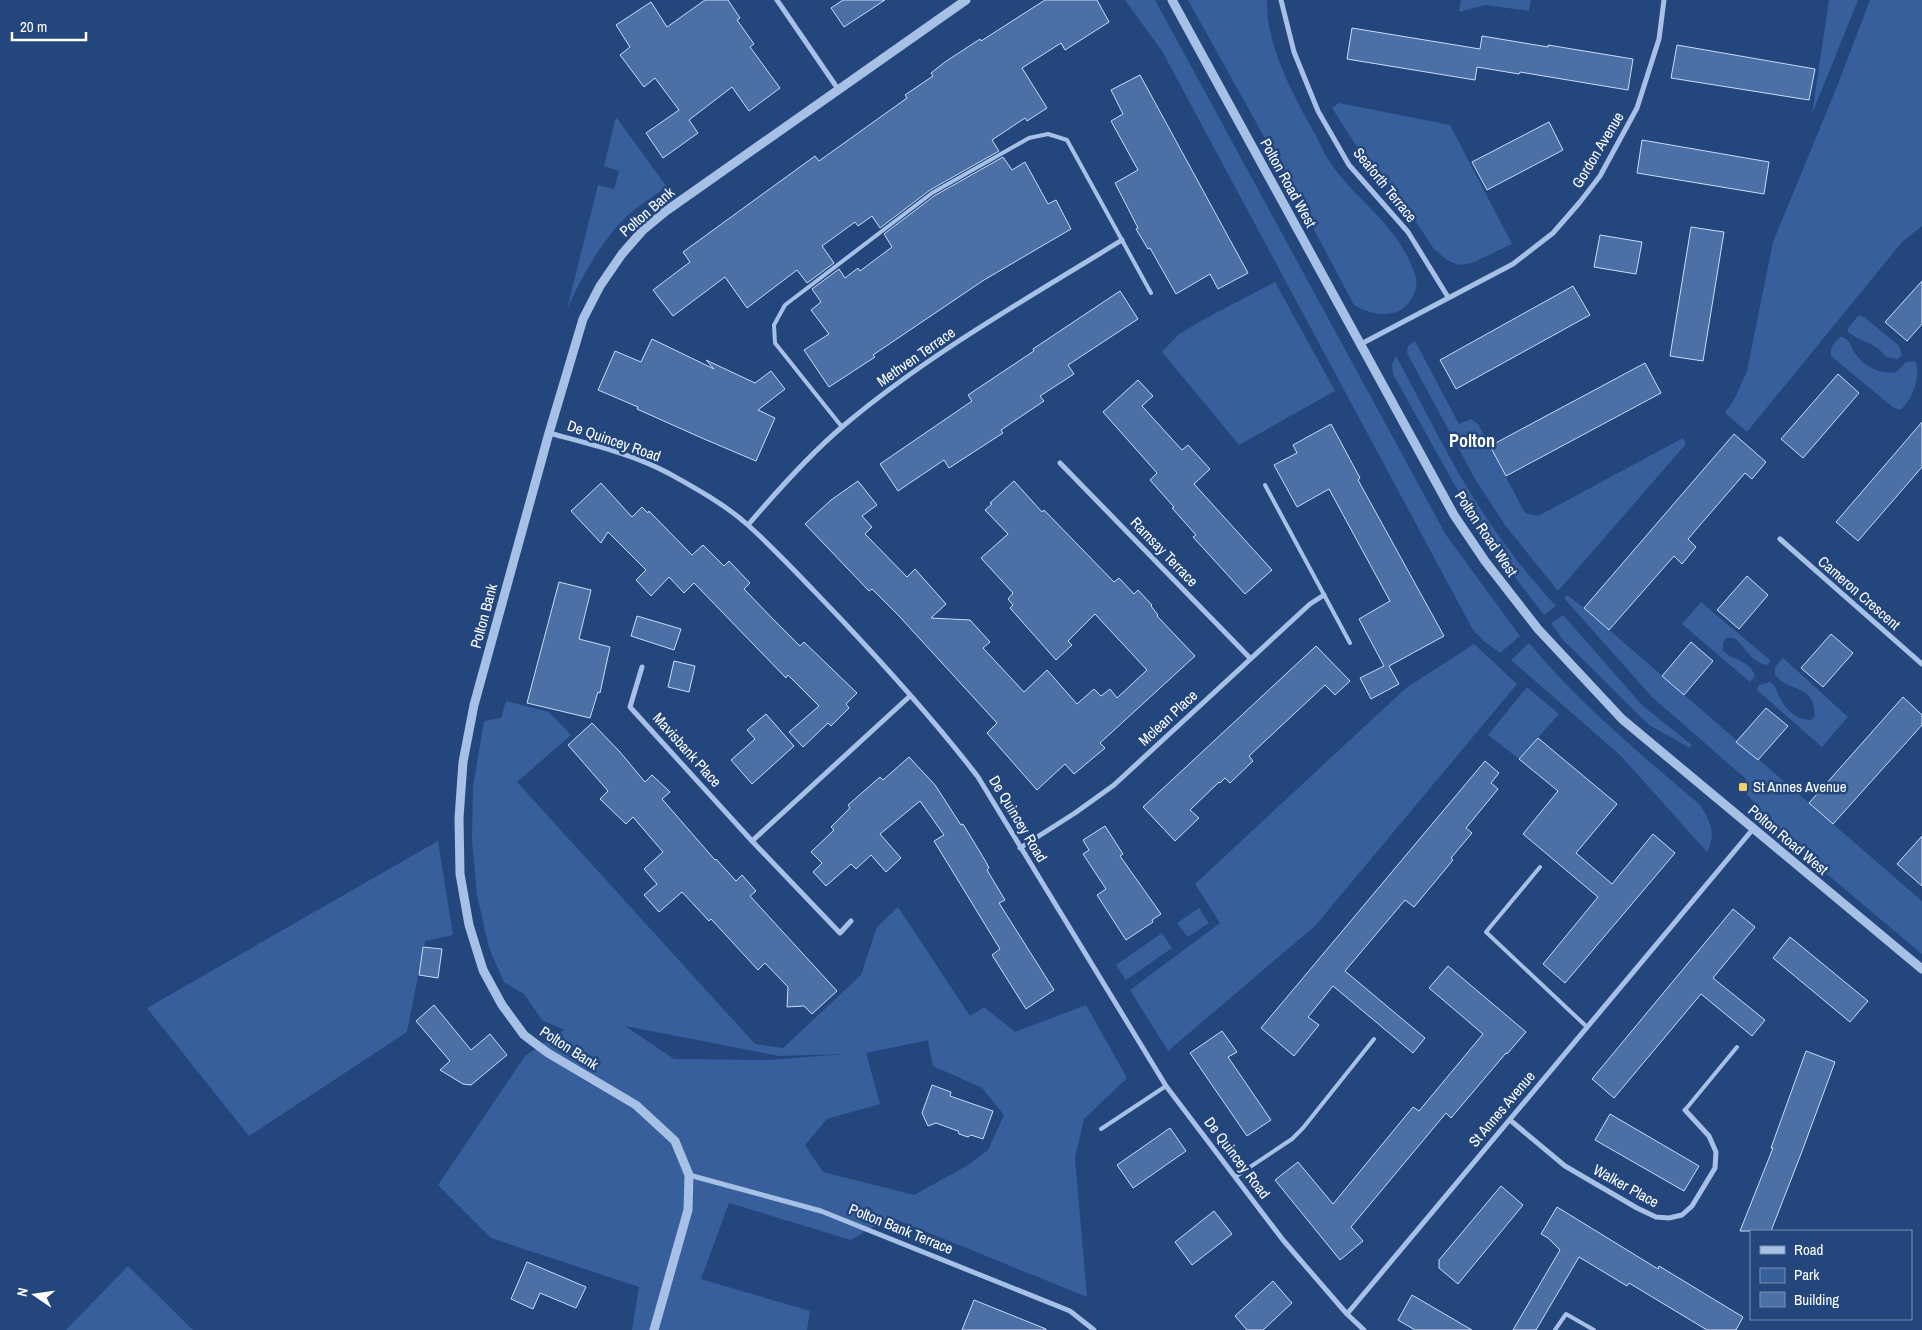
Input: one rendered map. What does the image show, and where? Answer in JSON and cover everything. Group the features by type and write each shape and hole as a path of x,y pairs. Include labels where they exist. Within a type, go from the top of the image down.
{"street":[{"path":"777,0 838,89"},
{"name":"Polton Bank","path":"654,1330 688,1210 689,1175 674,1141 636,1105 548,1053 524,1035 502,1005 483,970 469,925 460,874 459,818 463,762 474,706 549,433 583,320 600,286 622,254 643,230 666,211 966,0"},
{"name":"Polton Road West","path":"1172,0 1454,515 1485,561 1538,629 1622,719 1922,969"},
{"name":"Seaforth Terrace","path":"1281,0 1294,52 1318,110 1349,165 1408,232 1448,297"},
{"name":"Gordon Avenue","path":"1361,344 1513,264 1553,233 1600,176 1637,108 1659,39 1664,0"},
{"name":"Methven Terrace","path":"748,525 797,470 842,427 899,383 967,337 1122,240"},
{"name":"De Quincey Road","path":"549,433 627,455 669,473 708,495 748,525 871,650 945,735 978,777 1166,1086 1283,1240 1347,1314 1364,1330"},
{"name":"Ramsay Terrace","path":"1060,463 1250,658"},
{"name":"Cameron Crescent","path":"1780,539 1922,664"},
{"name":"Mclean Place","path":"1020,848 1114,785 1250,658 1310,604 1324,595"},
{"name":"Mavisbank Place","path":"642,667 630,707 752,841 840,933 851,922"},
{"path":"752,841 910,696"},
{"name":"St Annes Avenue","path":"1347,1314 1753,829"},
{"name":"Walker Place","path":"1510,1120 1564,1166 1656,1218 1670,1218 1682,1215 1692,1206 1715,1168 1716,1152 1708,1136 1685,1110"},
{"name":"Polton Bank Terrace","path":"689,1175 821,1211 1070,1311 1094,1330"}],"lane":[{"path":"842,427 775,343 774,325 785,305 932,193 1029,138 1048,134 1067,140 1151,293"},
{"path":"1265,485 1350,643"},
{"path":"1540,866 1486,932 1587,1027"},
{"path":"1235,1177 1292,1139 1304,1128 1374,1039"},
{"path":"1685,1110 1737,1047"},
{"path":"1101,1129 1166,1086"},
{"path":"1555,1330 1566,1314 1594,1330"}],"green space":[{"path":"1125,0 1155,0 1446,535 1520,636 1500,653 1473,630 1162,51"},
{"path":"1188,0 1267,0 1268,17 1276,52 1298,104 1331,164 1389,229 1408,258 1416,278 1416,286 1413,296 1402,309 1395,313 1379,314 1354,305 1277,160"},
{"path":"1461,0 1531,0 1529,11 1485,5 1459,12"},
{"path":"1829,0 1858,0 1812,114"},
{"path":"1870,0 1922,0 1922,226 1902,242 1747,432 1725,413 1735,398 1747,371 1773,242 1836,89"},
{"path":"1339,103 1450,125 1512,244 1472,263 1458,265 1447,260 1434,249 1400,198 1368,164 1332,108"},
{"path":"616,117 667,187 644,202 614,230 591,262 567,309 598,185 614,189 619,171 604,166"},
{"path":"1275,282 1335,391 1239,445 1162,352 1178,335 1197,323"},
{"path":"1859,315 1899,346 1902,355 1898,359 1886,357 1878,349 1848,332 1848,328"},
{"path":"1840,337 1848,341 1855,353 1865,364 1879,371 1896,372 1906,362 1915,361 1917,373 1915,387 1908,401 1900,410 1894,408 1831,356 1833,345"},
{"path":"1415,341 1459,424 1471,419 1478,424 1525,513 1538,516 1683,438 1686,444 1558,591 1505,525 1475,479 1407,353 1408,346"},
{"path":"1396,356 1468,490 1517,561 1556,606 1544,615 1483,536 1393,374 1392,364"},
{"path":"1567,595 1922,901 1922,954 1785,839 1746,793 1746,779 1652,697 1564,598"},
{"path":"1701,602 1771,661 1767,665 1756,661 1734,638 1726,638 1723,643 1723,651 1746,664 1753,671 1755,676 1750,682 1682,624"},
{"path":"1563,615 1643,706 1692,745 1690,748 1649,725 1563,640 1551,623"},
{"path":"1529,643 1589,707 1699,804 1709,821 1712,833 1712,839 1707,852 1621,756 1511,660"},
{"path":"1474,644 1517,684 1315,926 1168,1051 1130,990 1220,923 1195,884 1406,688"},
{"path":"1783,658 1848,717 1822,747 1757,690 1759,685 1770,682 1792,714 1806,720 1811,720 1815,716 1814,706 1806,693 1781,681 1775,675 1775,667"},
{"path":"1527,687 1559,714 1519,759 1488,735"},
{"path":"506,701 549,712 571,735 517,782 755,1044 783,1048 861,975 877,927 898,907 970,1016 984,1007 1015,1032 1086,1005 1127,1078 1084,1119 1075,1158 1087,1297 890,1217 851,1240 729,1203 701,1279 810,1311 807,1330 632,1330 639,1287 491,1238 438,1185 525,1056 564,1030 542,1020 524,994 504,982 489,948 477,895 472,840 473,787 484,721 501,718","holes":["625,1026 779,1056 846,1054 768,1060 674,1059","929,1040 933,1066 982,1088 1004,1115 988,1150 968,1165 914,1195 823,1172 805,1145 827,1119 880,1104 866,1053"]},
{"path":"438,841 453,935 425,941 407,1032 249,1136 147,1008"},
{"path":"1199,908 1209,923 1188,937 1177,923"},
{"path":"1162,933 1172,948 1126,980 1116,965"},
{"path":"128,1266 193,1330 66,1330"}],"building":[{"path":"705,0 728,0 740,18 737,20 754,44 750,47 780,88 749,111 732,87 689,120 698,133 663,158 646,133 679,110 655,78 644,87 620,55 630,47 616,25 651,2 667,27"},
{"path":"843,0 885,0 844,27 831,8"},
{"path":"1045,0 1097,0 1109,22 1065,50 1061,43 1022,68 1047,108 1027,121 1025,118 992,140 999,151 930,190 880,228 872,216 858,226 855,222 822,246 834,263 807,283 797,270 747,308 725,277 673,316 653,290 690,262 683,252 815,156 819,161 907,98 905,95 933,76 931,73 945,62"},
{"path":"1352,28 1480,49 1482,36 1633,59 1628,90 1520,72 1519,74 1477,67 1475,80 1347,59"},
{"path":"1677,45 1815,69 1809,100 1671,78"},
{"path":"1140,75 1248,273 1218,289 1210,274 1176,294 1150,248 1148,249 1136,229 1138,228 1115,183 1138,170 1111,121 1123,114 1111,90"},
{"path":"1549,122 1563,150 1487,190 1472,162"},
{"path":"1642,140 1769,162 1764,194 1637,173"},
{"path":"1003,157 1012,170 1025,162 1048,204 1056,200 1071,229 984,280 829,387 804,350 829,334 811,310 821,302 812,289 839,269 845,278 858,268 860,271 892,247 884,234 934,196"},
{"path":"1691,227 1724,232 1703,361 1670,356"},
{"path":"1600,235 1642,242 1636,274 1594,267"},
{"path":"1922,281 1922,324 1907,341 1885,322"},
{"path":"1573,286 1590,315 1456,389 1440,360"},
{"path":"1120,291 1138,319 1068,365 1074,374 1040,396 1044,401 1001,430 1003,433 949,468 944,460 898,491 880,464 972,401 968,395"},
{"path":"652,339 714,369 706,360 755,383 771,371 785,389 758,410 775,418 756,461 598,390 615,351 641,362"},
{"path":"1645,363 1661,393 1506,476 1490,446"},
{"path":"1838,374 1859,393 1803,458 1781,439"},
{"path":"1138,380 1153,396 1142,406 1182,450 1188,445 1210,469 1194,484 1272,570 1245,594 1193,537 1196,535 1150,480 1157,473 1103,412"},
{"path":"1922,422 1922,467 1858,541 1836,522"},
{"path":"1331,424 1360,478 1358,480 1444,636 1389,666 1399,684 1371,699 1360,678 1384,666 1359,619 1390,601 1329,489 1297,507 1274,465 1297,453 1293,445"},
{"path":"1734,434 1766,462 1752,479 1745,473 1688,539 1696,547 1682,564 1674,556 1609,630 1584,608"},
{"path":"858,481 877,505 862,516 872,527 865,534 907,577 915,569 946,604 931,618 970,620 990,642 983,648 1024,692 1047,670 1077,704 1094,689 1101,696 1110,689 1117,698 1147,670 1095,614 1068,641 1072,645 1056,660 1010,608 1013,605 1008,599 1013,593 981,558 1008,534 985,510 1014,481 1042,512 1044,510 1114,582 1119,578 1134,594 1138,590 1152,605 1157,616 1195,656 1100,743 1105,748 1074,774 1065,764 1037,790 987,733 997,723 899,616 872,589 869,591 805,524 831,500"},
{"path":"601,483 632,517 642,507 648,513 649,511 692,555 703,545 724,566 729,561 750,583 744,589 772,618 800,646 804,642 857,693 846,704 849,708 831,726 828,723 803,747 789,732 819,706 788,675 786,678 694,583 684,593 669,577 651,596 636,580 646,570 608,532 601,543 571,511"},
{"path":"1747,576 1768,595 1739,629 1717,610"},
{"path":"559,582 591,590 579,639 610,647 600,693 598,692 590,718 527,703"},
{"path":"637,616 681,629 674,650 631,636"},
{"path":"1831,634 1853,653 1823,687 1801,668"},
{"path":"1691,642 1713,661 1684,695 1662,676"},
{"path":"1316,646 1350,681 1335,695 1325,685 1249,756 1253,761 1230,783 1225,778 1219,782 1190,810 1199,818 1175,841 1143,807"},
{"path":"674,661 695,666 689,692 668,687"},
{"path":"1903,697 1922,715 1922,725 1833,824 1809,803"},
{"path":"1766,708 1788,726 1758,760 1736,742"},
{"path":"766,714 794,746 752,784 731,760 755,739 747,730"},
{"path":"592,723 645,782 652,775 670,792 662,799 715,860 736,881 742,875 756,891 750,896 837,991 812,1014 804,1006 787,1007 788,987 765,963 758,970 711,919 709,921 682,892 659,912 644,895 657,884 644,869 663,852 633,817 626,824 600,799 608,791 568,745"},
{"path":"1538,738 1617,804 1576,853 1612,884 1653,834 1675,853 1565,983 1543,964 1598,897 1523,834 1558,791 1519,759"},
{"path":"909,757 935,785 961,825 963,824 986,862 989,868 987,870 1005,900 999,903 1054,990 1026,1009 992,955 1000,949 934,841 944,835 920,801 880,834 901,858 886,872 871,855 856,869 851,864 826,886 813,872 822,863 811,852 834,830 831,827 850,808 848,805 880,777 883,780"},
{"path":"1485,761 1499,773 1491,783 1498,789 1466,828 1472,833 1451,858 1453,860 1414,907 1405,900 1345,971 1425,1038 1413,1053 1333,986 1308,1017 1319,1025 1294,1056 1261,1028"},
{"path":"1105,826 1123,854 1120,856 1161,914 1152,920 1153,922 1126,940 1097,895 1106,889 1083,854 1089,850 1083,840"},
{"path":"1922,836 1922,886 1897,864"},
{"path":"1733,909 1755,927 1713,978 1765,1020 1752,1036 1701,994 1614,1098 1592,1079"},
{"path":"1790,937 1868,1001 1850,1022 1773,958"},
{"path":"423,947 442,949 438,978 419,975"},
{"path":"1448,966 1526,1032 1451,1118 1446,1113 1351,1227 1363,1241 1340,1260 1275,1180 1298,1162 1333,1204 1413,1107 1419,1111 1483,1034 1429,988"},
{"path":"434,1005 471,1050 490,1034 507,1055 471,1085 463,1084 440,1070 450,1061 416,1021"},
{"path":"1222,1031 1237,1052 1228,1057 1271,1120 1247,1136 1190,1053"},
{"path":"1806,1051 1835,1062 1771,1230 1740,1231 1773,1148 1771,1148"},
{"path":"932,1085 951,1092 950,1096 993,1111 983,1139 959,1134 958,1131 936,1123 928,1126 922,1113"},
{"path":"1610,1114 1699,1166 1684,1191 1595,1140"},
{"path":"1170,1128 1186,1151 1133,1188 1117,1165"},
{"path":"1501,1186 1523,1205 1458,1284 1439,1268 1439,1260"},
{"path":"1557,1207 1658,1269 1659,1266 1743,1317 1736,1330 1707,1330 1629,1283 1627,1286 1579,1257 1536,1330 1513,1330 1560,1250 1541,1234"},
{"path":"1214,1211 1232,1234 1192,1265 1175,1242"},
{"path":"527,1262 586,1287 576,1308 540,1293 533,1309 511,1299"},
{"path":"1273,1281 1292,1303 1263,1330 1247,1330 1235,1316"},
{"path":"1412,1295 1472,1330 1415,1330 1398,1320"},
{"path":"974,1300 1046,1329 1046,1330 962,1330"}],"place":[{"name":"St Annes Avenue","path":"1743,787"}],"district":[{"name":"Polton","path":"1472,441"}]}
